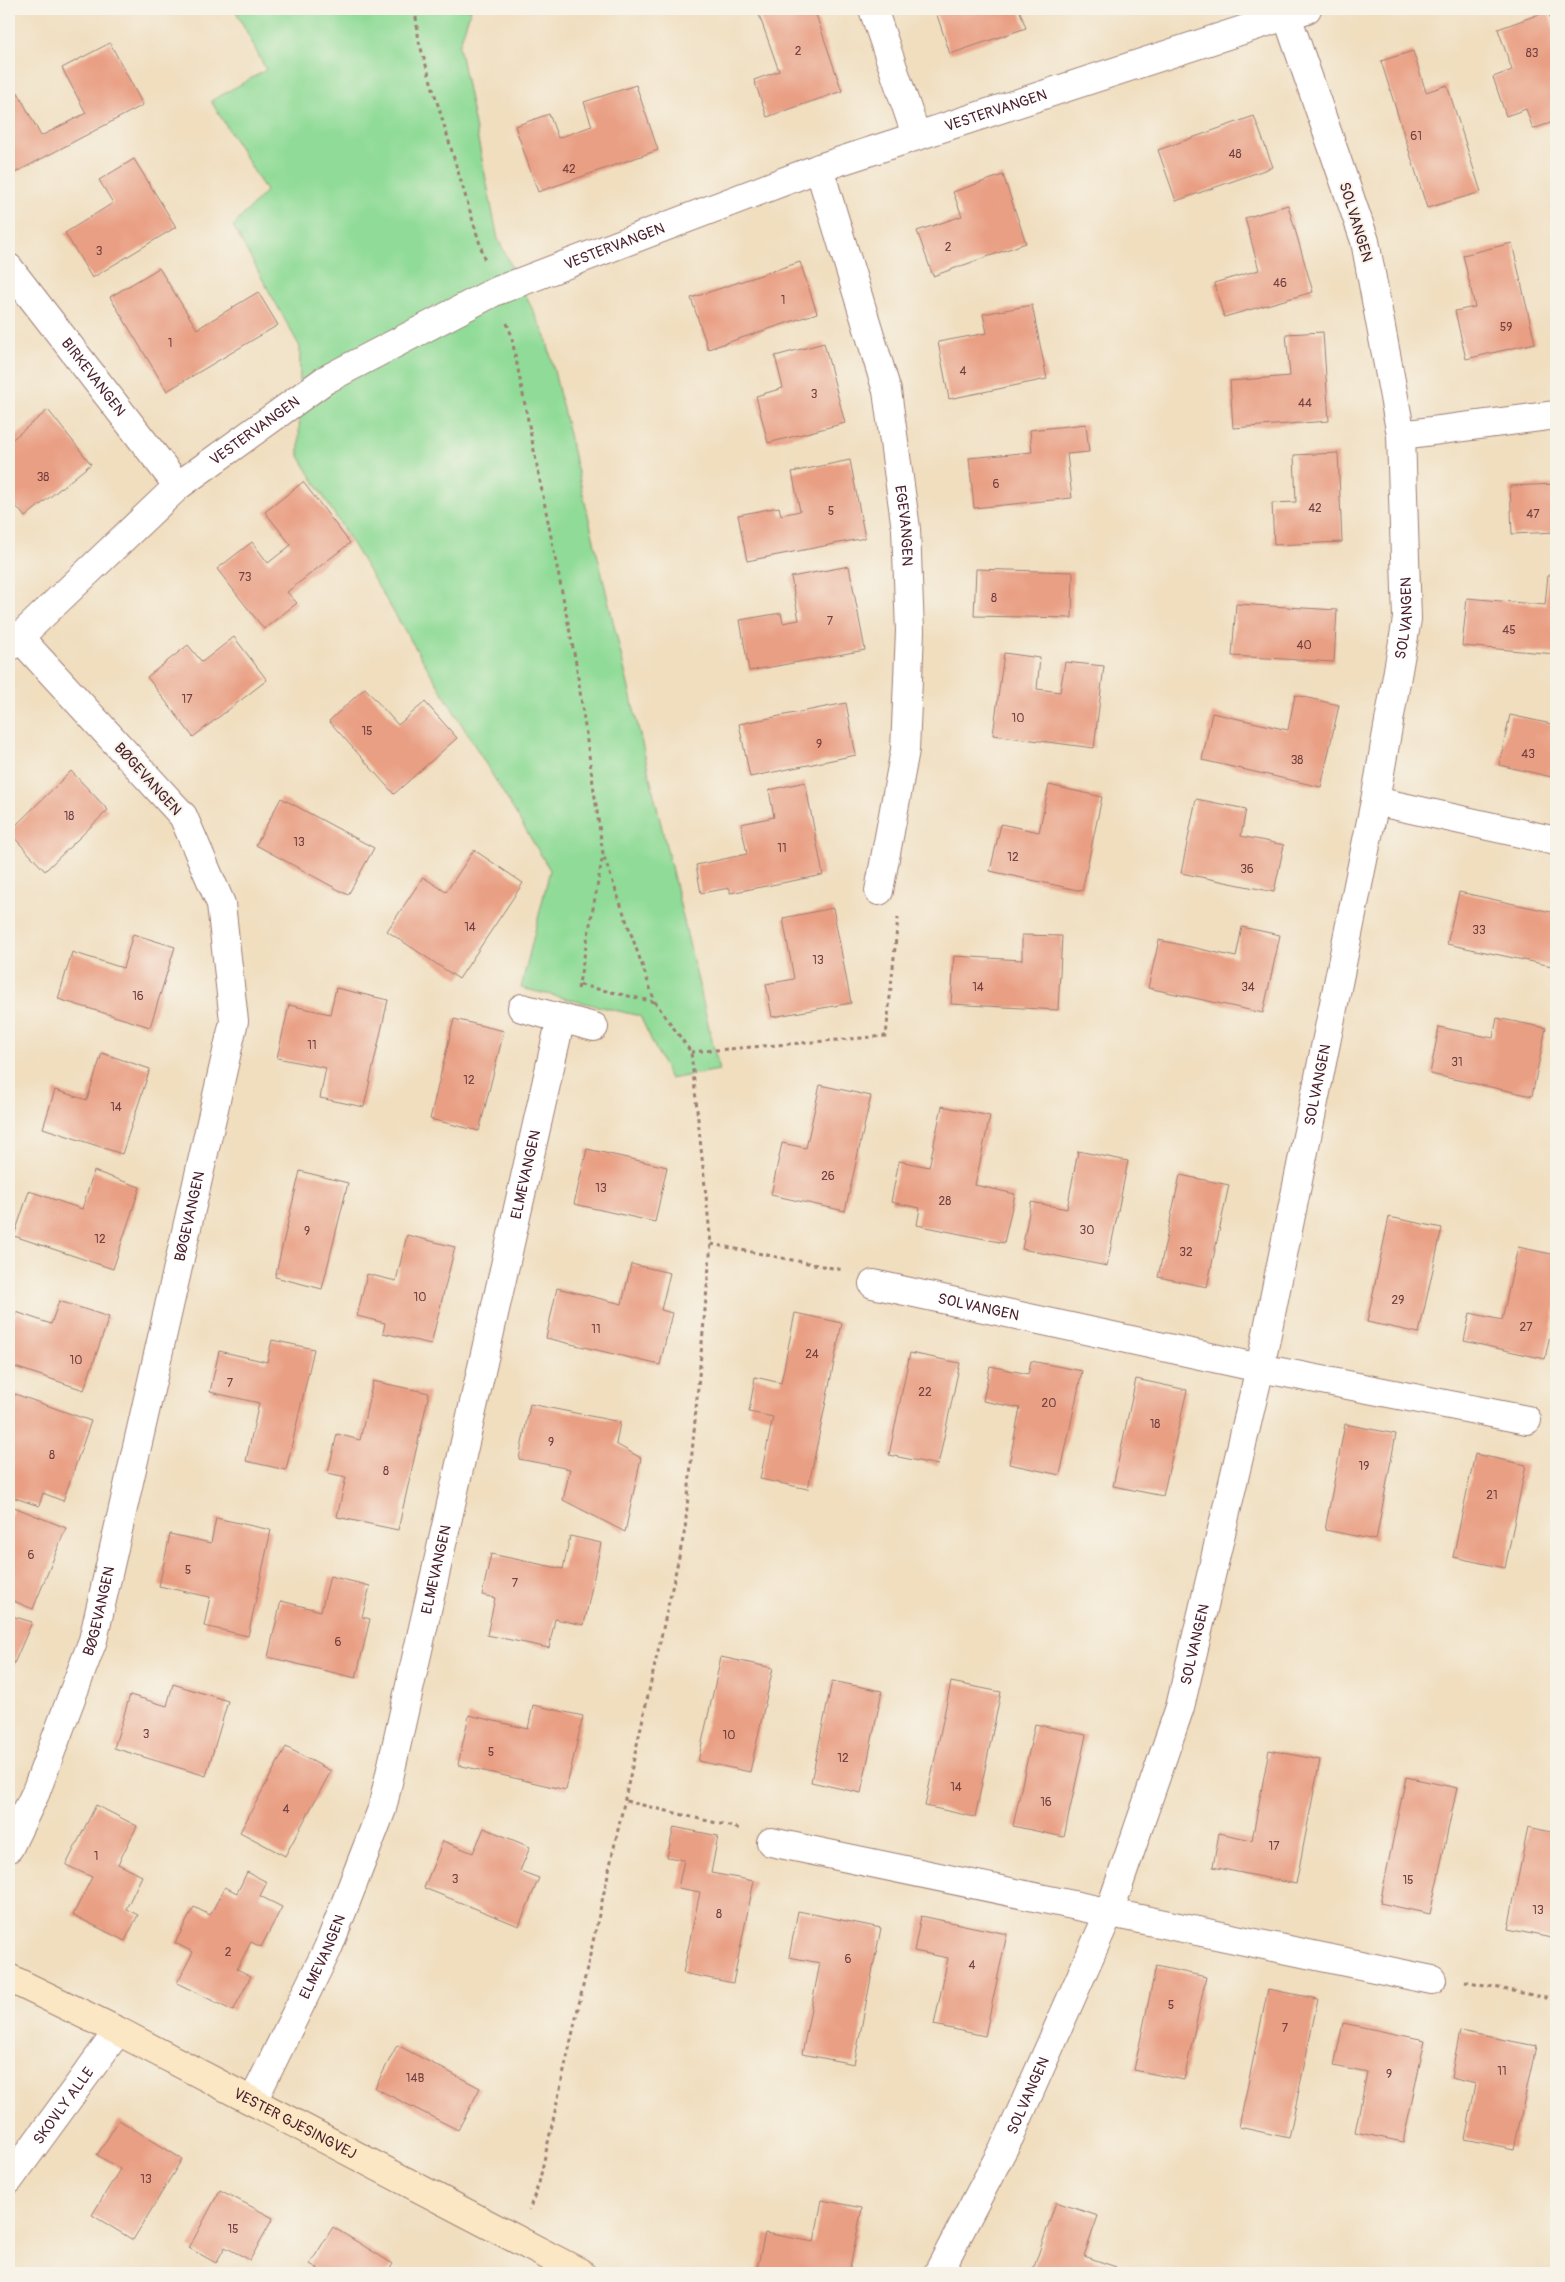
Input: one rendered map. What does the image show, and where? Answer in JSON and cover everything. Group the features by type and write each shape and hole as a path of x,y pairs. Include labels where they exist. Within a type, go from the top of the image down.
{"street":[{"path":"873,9 916,135"},
{"name":"VESTERVANGEN","path":"14,641 178,486 325,380 494,292 819,168 1297,12"},
{"name":"SOLVANGEN","path":"938,2273 1010,2136 1109,1913 1180,1707 1260,1368 1375,801 1407,619 1401,435 1365,241 1297,12"},
{"name":"EGEVANGEN","path":"819,168 887,391 906,529 910,631 905,750 879,891"},
{"name":"BIRKEVANGEN","path":"9,268 178,486"},
{"path":"1401,435 1556,415"},
{"name":"BØGEVANGEN","path":"9,1848 35,1794 93,1640 234,1021 221,904 182,816 14,641"},
{"path":"1375,801 1556,840"},
{"path":"522,1008 594,1026"},
{"name":"ELMEVANGEN","path":"253,2101 328,1948 382,1809 562,1018"},
{"name":"SOLVANGEN","path":"872,1284 1260,1368 1527,1420"},
{"path":"771,1842 1432,1980"},
{"name":"VESTER GJESINGVEJ","path":"9,1978 118,2031 581,2273"},
{"name":"SKOVLY ALLE","path":"9,2180 118,2031"}],"path":[{"path":"415,9 419,42 494,292 511,334 574,654 603,854 655,1002 691,1052 711,1244 685,1530 626,1801 539,2183 518,2239"},
{"path":"562,1018 580,985 603,854"},
{"path":"691,1052 886,1036 899,910 879,891"},
{"path":"580,985 655,1002"},
{"path":"711,1244 856,1272 872,1284"},
{"path":"626,1801 760,1833 771,1842"},
{"path":"1432,1980 1455,1979 1556,2000"}],"green space":[{"path":"235,9 471,9 459,46 498,239 546,337 719,1070 670,1079 640,1016 521,988 550,870 299,456 300,347 233,226 266,191 211,101 266,70"}],"building":[{"path":"757,9 814,9 842,91 767,117 754,80 779,71"},
{"path":"956,9 1019,9 1026,28 950,54 937,15"},
{"path":"1548,11 1556,35 1556,121 1533,129 1526,109 1506,116 1493,77 1512,70 1498,29"},
{"path":"110,43 143,105 9,176 9,95 17,91 41,136 86,113 62,68"},
{"path":"1413,51 1426,92 1447,85 1481,192 1427,208 1381,61"},
{"path":"636,85 658,150 538,192 515,126 549,114 558,138 592,126 584,102"},
{"path":"1254,116 1273,167 1176,201 1158,150"},
{"path":"134,159 176,227 92,278 65,233 113,203 99,180"},
{"path":"1003,175 1026,243 933,276 917,231 962,216 953,192"},
{"path":"1288,205 1313,292 1224,317 1214,283 1259,270 1245,218"},
{"path":"1512,243 1535,343 1466,359 1455,311 1475,307 1463,255"},
{"path":"800,262 817,313 708,349 691,298"},
{"path":"159,268 197,329 258,292 278,325 167,391 110,297"},
{"path":"1032,305 1047,379 949,399 938,342 987,333 983,314"},
{"path":"1323,332 1329,421 1233,428 1230,381 1290,376 1286,334"},
{"path":"824,343 845,423 768,443 756,396 783,388 775,356"},
{"path":"48,410 91,464 25,517 9,497 9,442"},
{"path":"1086,424 1089,452 1067,454 1072,498 974,508 969,458 1032,452 1030,430"},
{"path":"1338,453 1342,542 1274,545 1272,503 1296,502 1294,455"},
{"path":"850,460 865,538 747,561 738,515 779,507 781,515 800,511 792,472"},
{"path":"303,482 350,543 287,592 297,603 264,629 217,569 252,542 268,563 291,545 265,512"},
{"path":"1556,484 1556,532 1512,534 1510,486"},
{"path":"849,566 865,650 749,671 740,620 781,613 783,623 799,620 791,577"},
{"path":"976,569 1073,572 1072,618 974,616"},
{"path":"1548,575 1556,576 1556,654 1462,646 1467,598 1545,605"},
{"path":"1236,604 1337,610 1334,662 1232,656"},
{"path":"234,637 267,680 193,737 147,677 188,645 202,662"},
{"path":"1004,653 1040,658 1037,689 1060,692 1065,662 1104,666 1094,748 993,735"},
{"path":"365,688 398,725 425,702 457,738 394,794 329,721"},
{"path":"1295,695 1339,705 1321,787 1202,760 1212,713 1288,730"},
{"path":"846,703 856,755 750,777 739,724"},
{"path":"1510,715 1556,725 1556,778 1499,765"},
{"path":"71,771 108,810 45,871 9,832"},
{"path":"805,782 823,875 730,893 730,888 701,893 696,865 747,854 741,824 774,817 769,790"},
{"path":"1049,785 1102,797 1082,891 990,871 1001,824 1039,832"},
{"path":"281,798 374,848 348,895 256,845"},
{"path":"1196,799 1246,809 1241,836 1284,845 1274,892 1181,873"},
{"path":"474,850 523,883 459,979 387,931 423,877 446,892"},
{"path":"1459,892 1556,913 1556,944 1552,966 1447,944"},
{"path":"833,908 851,1003 772,1017 766,984 794,979 783,918"},
{"path":"1242,927 1280,935 1263,1013 1148,988 1159,940 1236,957"},
{"path":"133,934 175,947 150,1027 58,999 72,952 123,968"},
{"path":"1022,935 1062,936 1058,1010 951,1004 954,956 1022,960"},
{"path":"336,988 388,1000 364,1107 320,1098 326,1068 277,1058 289,1005 330,1014"},
{"path":"1497,1018 1546,1028 1532,1096 1430,1074 1439,1027 1493,1038"},
{"path":"454,1019 504,1031 479,1131 430,1119"},
{"path":"102,1053 150,1069 122,1154 43,1128 55,1090 87,1100"},
{"path":"820,1085 871,1096 845,1211 771,1195 782,1143 806,1148"},
{"path":"942,1106 990,1116 975,1185 1015,1194 1004,1243 917,1225 920,1208 891,1202 899,1161 929,1167"},
{"path":"587,1149 667,1167 655,1222 574,1204"},
{"path":"1078,1151 1128,1161 1107,1266 1022,1249 1031,1202 1067,1209"},
{"path":"94,1171 140,1187 113,1269 14,1236 29,1191 82,1209"},
{"path":"300,1171 348,1183 322,1289 275,1277"},
{"path":"1180,1175 1229,1185 1207,1287 1158,1277"},
{"path":"1389,1217 1442,1228 1419,1333 1367,1322"},
{"path":"407,1235 455,1247 431,1344 383,1333 385,1323 357,1316 367,1274 396,1281"},
{"path":"1518,1247 1556,1255 1556,1305 1545,1359 1464,1341 1470,1313 1502,1320"},
{"path":"631,1264 670,1273 661,1310 672,1313 660,1365 546,1338 557,1288 622,1304"},
{"path":"59,1301 109,1317 84,1390 9,1365 9,1334 16,1312 51,1324"},
{"path":"795,1313 842,1323 808,1489 760,1479 773,1417 749,1412 755,1377 781,1383"},
{"path":"272,1340 314,1349 286,1470 246,1461 259,1403 210,1392 219,1351 267,1362"},
{"path":"910,1353 960,1363 938,1465 889,1455"},
{"path":"1031,1361 1082,1371 1060,1475 1009,1464 1020,1408 983,1401 990,1366 1028,1374"},
{"path":"1136,1379 1187,1390 1163,1496 1113,1486"},
{"path":"373,1381 429,1393 398,1530 337,1517 346,1477 328,1473 337,1434 360,1440"},
{"path":"15,1394 91,1421 63,1501 43,1493 39,1506 9,1496 9,1466 11,1459 9,1458 9,1412"},
{"path":"530,1404 620,1422 616,1444 641,1458 625,1532 563,1500 570,1469 519,1459"},
{"path":"1345,1424 1396,1434 1376,1540 1325,1530"},
{"path":"1475,1454 1526,1465 1505,1568 1453,1557"},
{"path":"14,1507 66,1528 33,1609 9,1599 9,1519"},
{"path":"216,1518 271,1530 248,1636 204,1626 210,1597 159,1586 170,1534 211,1543"},
{"path":"570,1536 601,1543 584,1625 555,1619 549,1648 487,1635 495,1598 482,1595 491,1554 563,1569"},
{"path":"330,1576 370,1586 362,1617 370,1619 356,1678 268,1657 281,1601 321,1611"},
{"path":"9,1615 32,1622 9,1675"},
{"path":"721,1657 773,1668 750,1772 698,1761"},
{"path":"832,1681 882,1691 861,1793 811,1782"},
{"path":"951,1682 1001,1692 975,1817 925,1806"},
{"path":"173,1684 228,1701 206,1776 114,1748 130,1695 167,1706"},
{"path":"533,1705 583,1716 566,1790 458,1765 469,1715 528,1729"},
{"path":"1035,1724 1086,1735 1064,1837 1013,1826"},
{"path":"286,1747 331,1771 285,1856 240,1832"},
{"path":"1269,1750 1320,1760 1296,1884 1213,1867 1219,1833 1252,1840"},
{"path":"1406,1777 1457,1788 1430,1914 1380,1903"},
{"path":"96,1805 137,1826 118,1864 142,1876 126,1909 138,1915 125,1941 73,1915 92,1877 66,1865"},
{"path":"674,1827 718,1836 711,1873 754,1881 733,1983 683,1973 700,1892 678,1888 684,1860 667,1857"},
{"path":"1528,1827 1556,1833 1556,1939 1508,1929"},
{"path":"484,1828 530,1847 520,1871 539,1878 519,1926 424,1888 443,1841 473,1853"},
{"path":"247,1872 267,1882 260,1896 282,1907 261,1947 251,1942 237,1969 251,1976 233,2011 177,1983 193,1952 175,1943 194,1907 210,1915 225,1887 237,1893"},
{"path":"798,1911 881,1928 854,2064 802,2054 820,1963 789,1957"},
{"path":"921,1916 1007,1934 985,2036 934,2025 948,1958 914,1951"},
{"path":"1156,1966 1206,1977 1184,2080 1134,2070"},
{"path":"1268,1989 1318,1999 1289,2138 1239,2127"},
{"path":"1343,2023 1425,2040 1403,2142 1355,2132 1367,2073 1334,2066"},
{"path":"1460,2031 1536,2046 1514,2149 1465,2139 1476,2084 1451,2078"},
{"path":"397,2045 480,2088 458,2130 375,2088"},
{"path":"119,2120 182,2159 133,2240 92,2215 120,2169 97,2155"},
{"path":"220,2190 273,2218 250,2260 225,2247 216,2263 189,2248"},
{"path":"822,2200 862,2208 849,2273 756,2273 765,2233 814,2242"},
{"path":"1056,2202 1098,2216 1084,2256 1116,2267 1114,2273 1032,2273"},
{"path":"333,2227 393,2264 387,2273 325,2273 310,2264"}]}
